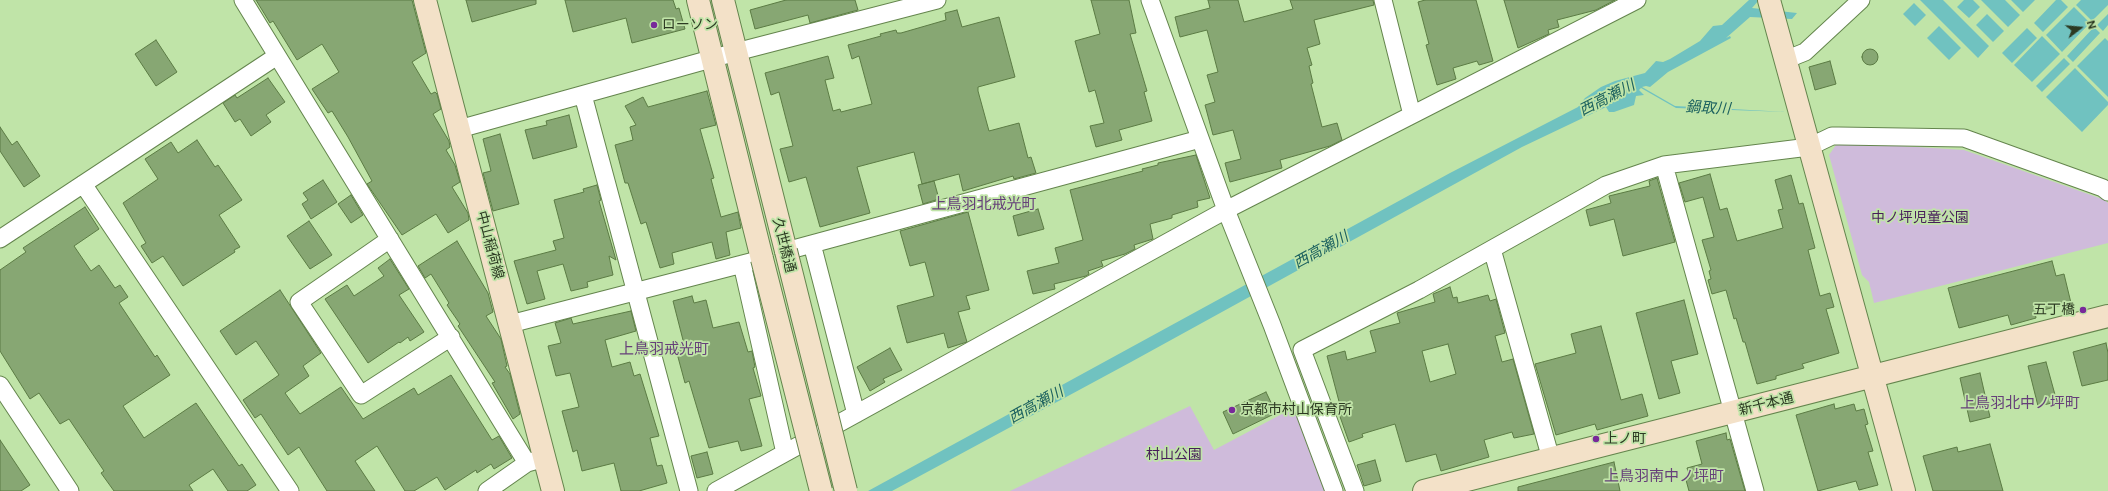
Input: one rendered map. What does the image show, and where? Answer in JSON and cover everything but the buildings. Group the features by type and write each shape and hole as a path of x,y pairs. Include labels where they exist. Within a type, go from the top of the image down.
{"street":[{"path":"243,0 451,337 536,461 487,491"},
{"name":"中山稲荷線","path":"425,0 510,324 536,461 553,491"},
{"name":"久世橋通","path":"698,0 712,59 752,261 820,491"},
{"name":"久世橋通","path":"723,0 846,491"},
{"path":"459,129 736,52 938,0"},
{"path":"1150,0 1226,210 1272,325 1334,491"},
{"path":"1383,0 1412,115"},
{"path":"716,491 1226,210 1637,0"},
{"path":"1769,0 1904,491"},
{"path":"1785,60 1805,52 1861,0"},
{"path":"0,239 277,56"},
{"path":"583,95 689,491"},
{"path":"1356,491 1302,350 1419,290 1606,185 1664,165 1807,139 1832,136 1964,138 2103,188 2108,192"},
{"path":"786,251 1200,139"},
{"path":"1664,165 1755,491"},
{"path":"83,184 290,491"},
{"path":"390,239 299,302 361,395 451,337"},
{"path":"812,244 856,414"},
{"path":"1492,249 1551,459"},
{"path":"510,324 752,261 785,453"},
{"name":"新千本通","path":"1424,491 1734,413 2108,316"},
{"path":"0,385 70,491"}],"green space":[{"name":"中ノ坪児童公園","path":"1838,142 1964,150 2105,200 2108,203 2108,243 1874,303 1869,282 1862,275 1829,155"},
{"name":"村山公園","path":"1190,406 1214,450 1297,406 1330,491 1010,491"}],"water":[{"path":"1749,0 1759,0 1752,8 1797,13 1792,19 1750,17 1726,38 1730,36 1731,38 1668,72 1650,87 1642,87 1675,106 1787,112 1676,108 1641,88 1639,90 1644,95 1636,96 1634,105 1614,112 1609,112 1606,107 1522,147 1131,362 892,491 868,491 1450,173 1578,107 1585,98 1601,87 1615,81 1645,73 1656,61 1663,62 1670,59 1700,41 1713,26 1722,25"},
{"path":"1920,0 1943,0 1989,46 1978,58"},
{"path":"1964,0 1973,0 1980,7 1969,18 1957,7"},
{"path":"1981,0 2005,0 2020,15 2008,27"},
{"path":"2011,0 2035,0 2023,12"},
{"path":"2056,0 2061,0 2068,7 2043,32 2034,23"},
{"path":"2081,0 2108,0 2108,5 2092,21 2076,5"},
{"path":"1914,3 1926,15 1915,26 1903,14"},
{"path":"2074,7 2090,23 2062,52 2046,35"},
{"path":"1987,14 2004,31 1993,42 1976,25"},
{"path":"2108,14 2108,25 2103,31 2097,25"},
{"path":"1939,26 1961,48 1949,60 1927,38"},
{"path":"2094,27 2100,33 2073,62 2067,56"},
{"path":"2027,28 2037,38 2012,63 2002,53"},
{"path":"2042,36 2060,54 2032,82 2014,65"},
{"path":"2105,38 2108,41 2108,97 2077,66"},
{"path":"2064,58 2070,64 2042,92 2036,86"},
{"path":"2075,68 2108,102 2108,105 2082,132 2046,97"}],"place":[{"name":"ローソン","path":"654,25"},
{"name":"五丁橋","path":"2083,310"},
{"name":"京都市村山保育所","path":"1232,410"},
{"name":"上ノ町","path":"1596,439"}],"district":[{"name":"上鳥羽北戒光町","path":"984,204"},
{"name":"上鳥羽戒光町","path":"664,349"},
{"name":"上鳥羽北中ノ坪町","path":"2020,403"},
{"name":"上鳥羽南中ノ坪町","path":"1664,476"}],"water label":[{"name":"西高瀬川","path":"1607,98"},
{"name":"鍋取川","path":"1708,108"},
{"name":"西高瀬川","path":"1321,250"},
{"name":"西高瀬川","path":"1036,405"}]}
